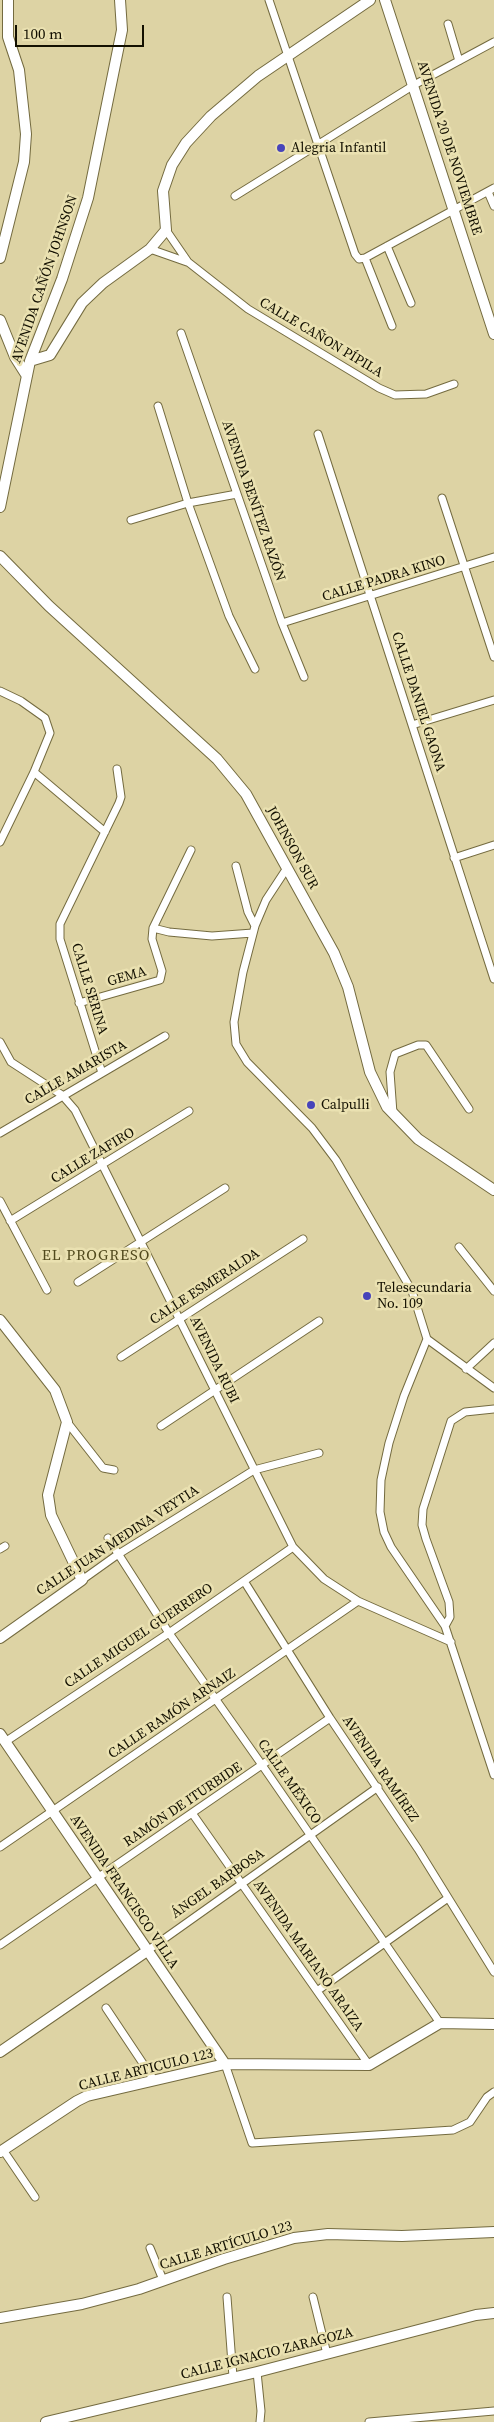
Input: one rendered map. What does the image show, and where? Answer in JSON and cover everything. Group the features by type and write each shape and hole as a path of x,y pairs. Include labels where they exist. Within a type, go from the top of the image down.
{"street":[{"path":"0,258 24,162 26,134 19,70 8,37 8,0"},
{"name":"AVENIDA CAÑÓN JOHNSON","path":"0,507 30,361 62,279 88,198 122,30 120,0"},
{"path":"269,0 355,254 362,258 392,326"},
{"path":"30,361 50,355 82,303 102,282 150,249 166,230 163,191 172,165 186,142 211,116 258,76 370,0"},
{"name":"AVENIDA 20 DE NOVIEMBRE","path":"385,0 494,334"},
{"path":"448,24 459,61"},
{"path":"235,196 414,85 494,42"},
{"path":"362,258 491,190 494,206"},
{"name":"CALLE CAÑON PÍPILA","path":"166,230 188,262 248,309 379,388 395,395 426,394 454,384"},
{"path":"387,246 411,303"},
{"name":"CALLE CAÑON PÍPILA","path":"150,249 188,262"},
{"path":"0,320 15,357 27,376"},
{"name":"AVENIDA BENÍTEZ RAZÓN","path":"181,333 282,623 304,677"},
{"path":"158,406 188,503 229,616 255,669"},
{"name":"CALLE DANIEL GAONA","path":"318,434 494,979"},
{"path":"131,520 188,503 237,494"},
{"path":"442,498 494,657"},
{"name":"JOHNSON SUR","path":"0,556 48,606 217,759 246,794 334,953 348,987 370,1072 387,1107 418,1139 494,1190"},
{"name":"CALLE PADRA KINO","path":"282,623 371,597 494,557"},
{"path":"0,691 21,701 44,718 49,725 50,733 34,772 0,842"},
{"path":"412,725 494,700"},
{"name":"CALLE SERINA","path":"102,1073 60,940 60,924 106,832 121,796 117,769"},
{"path":"34,772 106,832"},
{"path":"454,858 494,845"},
{"path":"191,850 153,928 169,932 212,936 254,929"},
{"path":"236,866 254,929"},
{"path":"287,868 266,900 254,929 243,972 234,1022 236,1044 247,1062 312,1128 336,1160 412,1291 427,1339 494,1388"},
{"name":"GEMA","path":"79,1003 152,984 160,980 162,971 152,939 153,928"},
{"name":"CALLE AMARISTA","path":"0,1133 165,1036"},
{"name":"AVENIDA RUBI","path":"0,1042 10,1062 62,1096 75,1110 293,1547 324,1579 358,1601 451,1642"},
{"path":"392,1114 390,1072 395,1054 418,1045 426,1045 469,1109"},
{"name":"CALLE ZAFIRO","path":"10,1221 104,1165 189,1111"},
{"path":"78,1282 139,1241 225,1188"},
{"path":"0,1201 47,1290"},
{"name":"CALLE ESMERALDA","path":"121,1357 303,1239"},
{"path":"458,1247 494,1291"},
{"path":"0,1320 55,1390 67,1422 103,1468 114,1470"},
{"path":"161,1426 319,1321"},
{"path":"427,1339 404,1396 389,1443 381,1480 380,1512 384,1532 391,1547 446,1626 494,1774"},
{"path":"466,1369 494,1343"},
{"path":"446,1626 450,1617 449,1602 426,1539 422,1525 422,1509 451,1421 465,1412 494,1409"},
{"path":"67,1422 48,1495 51,1516 82,1580"},
{"name":"CALLE JUAN MEDINA VEYTIA","path":"0,1638 117,1555 254,1470 319,1453"},
{"name":"CALLE MÉXICO","path":"108,1538 117,1555 169,1633 440,2023"},
{"name":"CALLE MIGUEL GUERRERO","path":"2,1740 169,1633 293,1547"},
{"name":"AVENIDA RAMÍREZ","path":"244,1581 494,1972"},
{"name":"CALLE RAMÓN ARNAIZ","path":"0,1847 358,1601"},
{"name":"RAMÓN DE ITURBIDE","path":"0,1946 330,1718"},
{"name":"AVENIDA FRANCISCO VILLA","path":"2,1740 225,2064"},
{"name":"ÁNGEL BARBOSA","path":"0,2052 378,1788"},
{"name":"AVENIDA MARIANO ARAIZA","path":"192,1813 369,2065"},
{"path":"317,1990 448,1898"},
{"path":"106,2008 154,2080"},
{"path":"369,2065 440,2023 494,2024"},
{"path":"225,2064 252,2143 453,2130 470,2122 487,2097 494,2092"},
{"name":"CALLE ARTICULO 123","path":"1,2149 77,2101 154,2080 225,2064 369,2065"},
{"path":"1,2149 35,2197"},
{"name":"CALLE ARTÍCULO 123","path":"0,2318 82,2304 139,2289 232,2256 301,2237 328,2234 402,2236 494,2232"},
{"path":"150,2248 163,2280"},
{"path":"227,2296 233,2378"},
{"path":"313,2297 327,2354"},
{"name":"CALLE IGNACIO ZARAGOZA","path":"46,2422 233,2378 476,2315 494,2313"},
{"path":"257,2372 261,2411 260,2422"},
{"path":"369,2422 494,2411"}],"place":[{"name":"Alegria Infantil","path":"281,148"},
{"name":"Calpulli","path":"311,1105"},
{"name":"Telesecundaria No. 109","path":"367,1296"}],"district":[{"name":"EL PROGRESO","path":"96,1256"}]}
